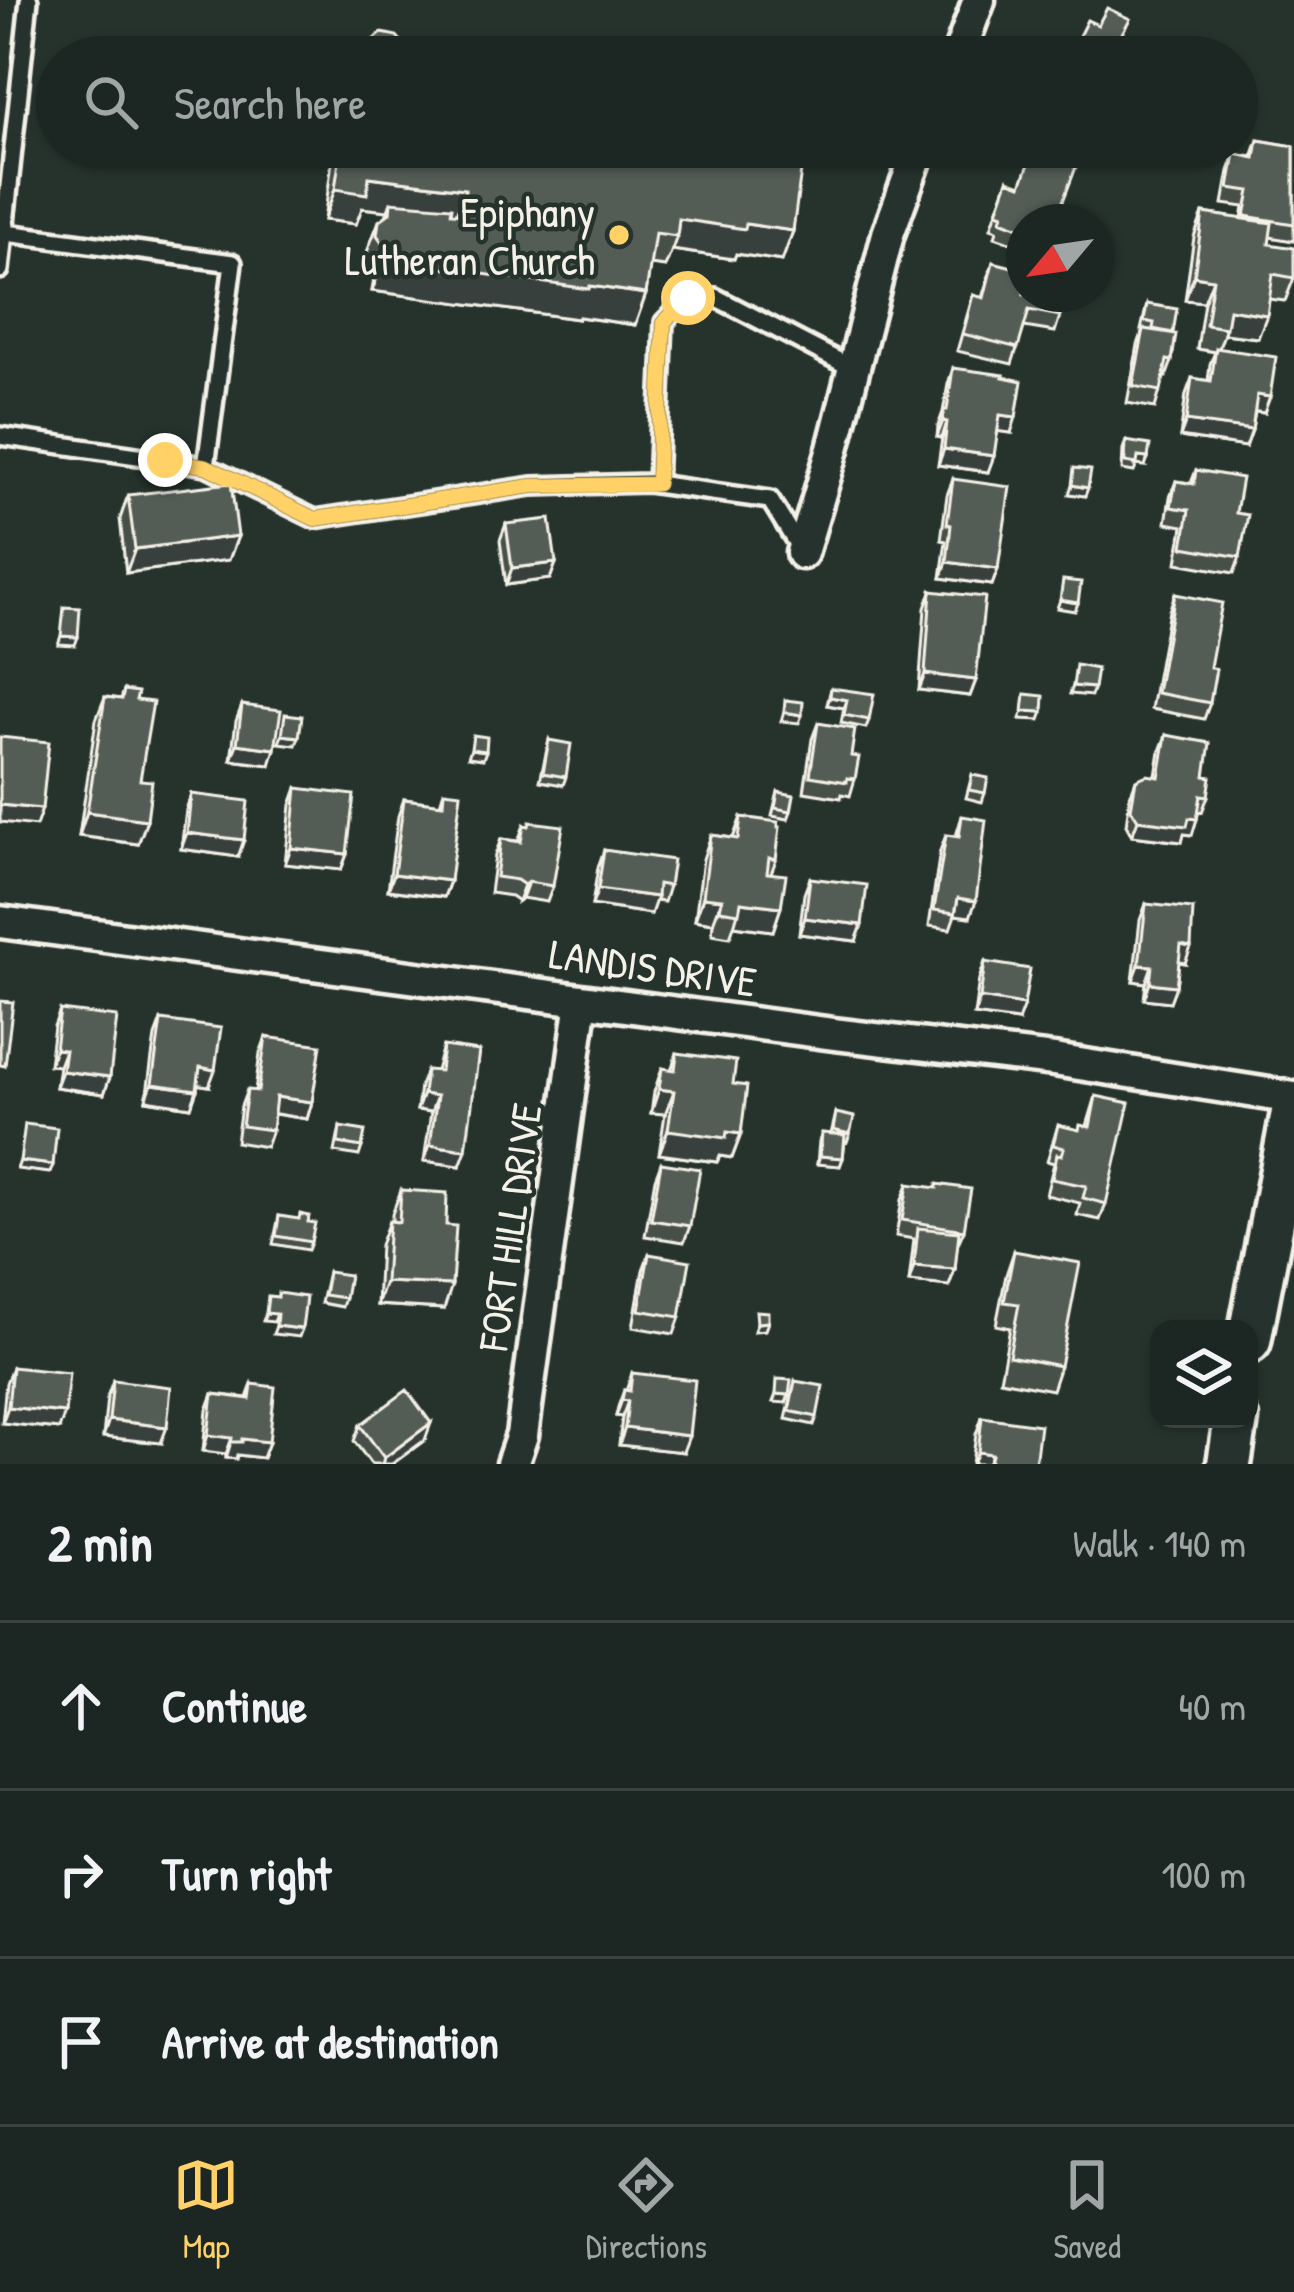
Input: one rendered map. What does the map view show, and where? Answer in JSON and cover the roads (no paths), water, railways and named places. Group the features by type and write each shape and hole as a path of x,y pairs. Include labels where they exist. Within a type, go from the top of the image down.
{"main road":[{"path":"1253,1320 1294,1108"},
{"path":"1229,1464 1235,1428"}],"street":[{"path":"966,36 979,0"},
{"path":"802,553 888,234 912,168"},
{"name":"LANDIS DRIVE","path":"0,922 1054,1060 1294,1098"},
{"name":"FORT HILL DRIVE","path":"512,1464 522,1435 582,1000"}],"lane":[{"path":"0,270 29,0"},
{"path":"6,233 233,263 206,466"},
{"path":"657,484 664,322 688,298 715,297 852,368"},
{"path":"0,436 206,466 315,519 532,486 657,484 770,500 802,553"}],"place":[{"name":"Epiphany Lutheran Church","path":"619,235"}]}
